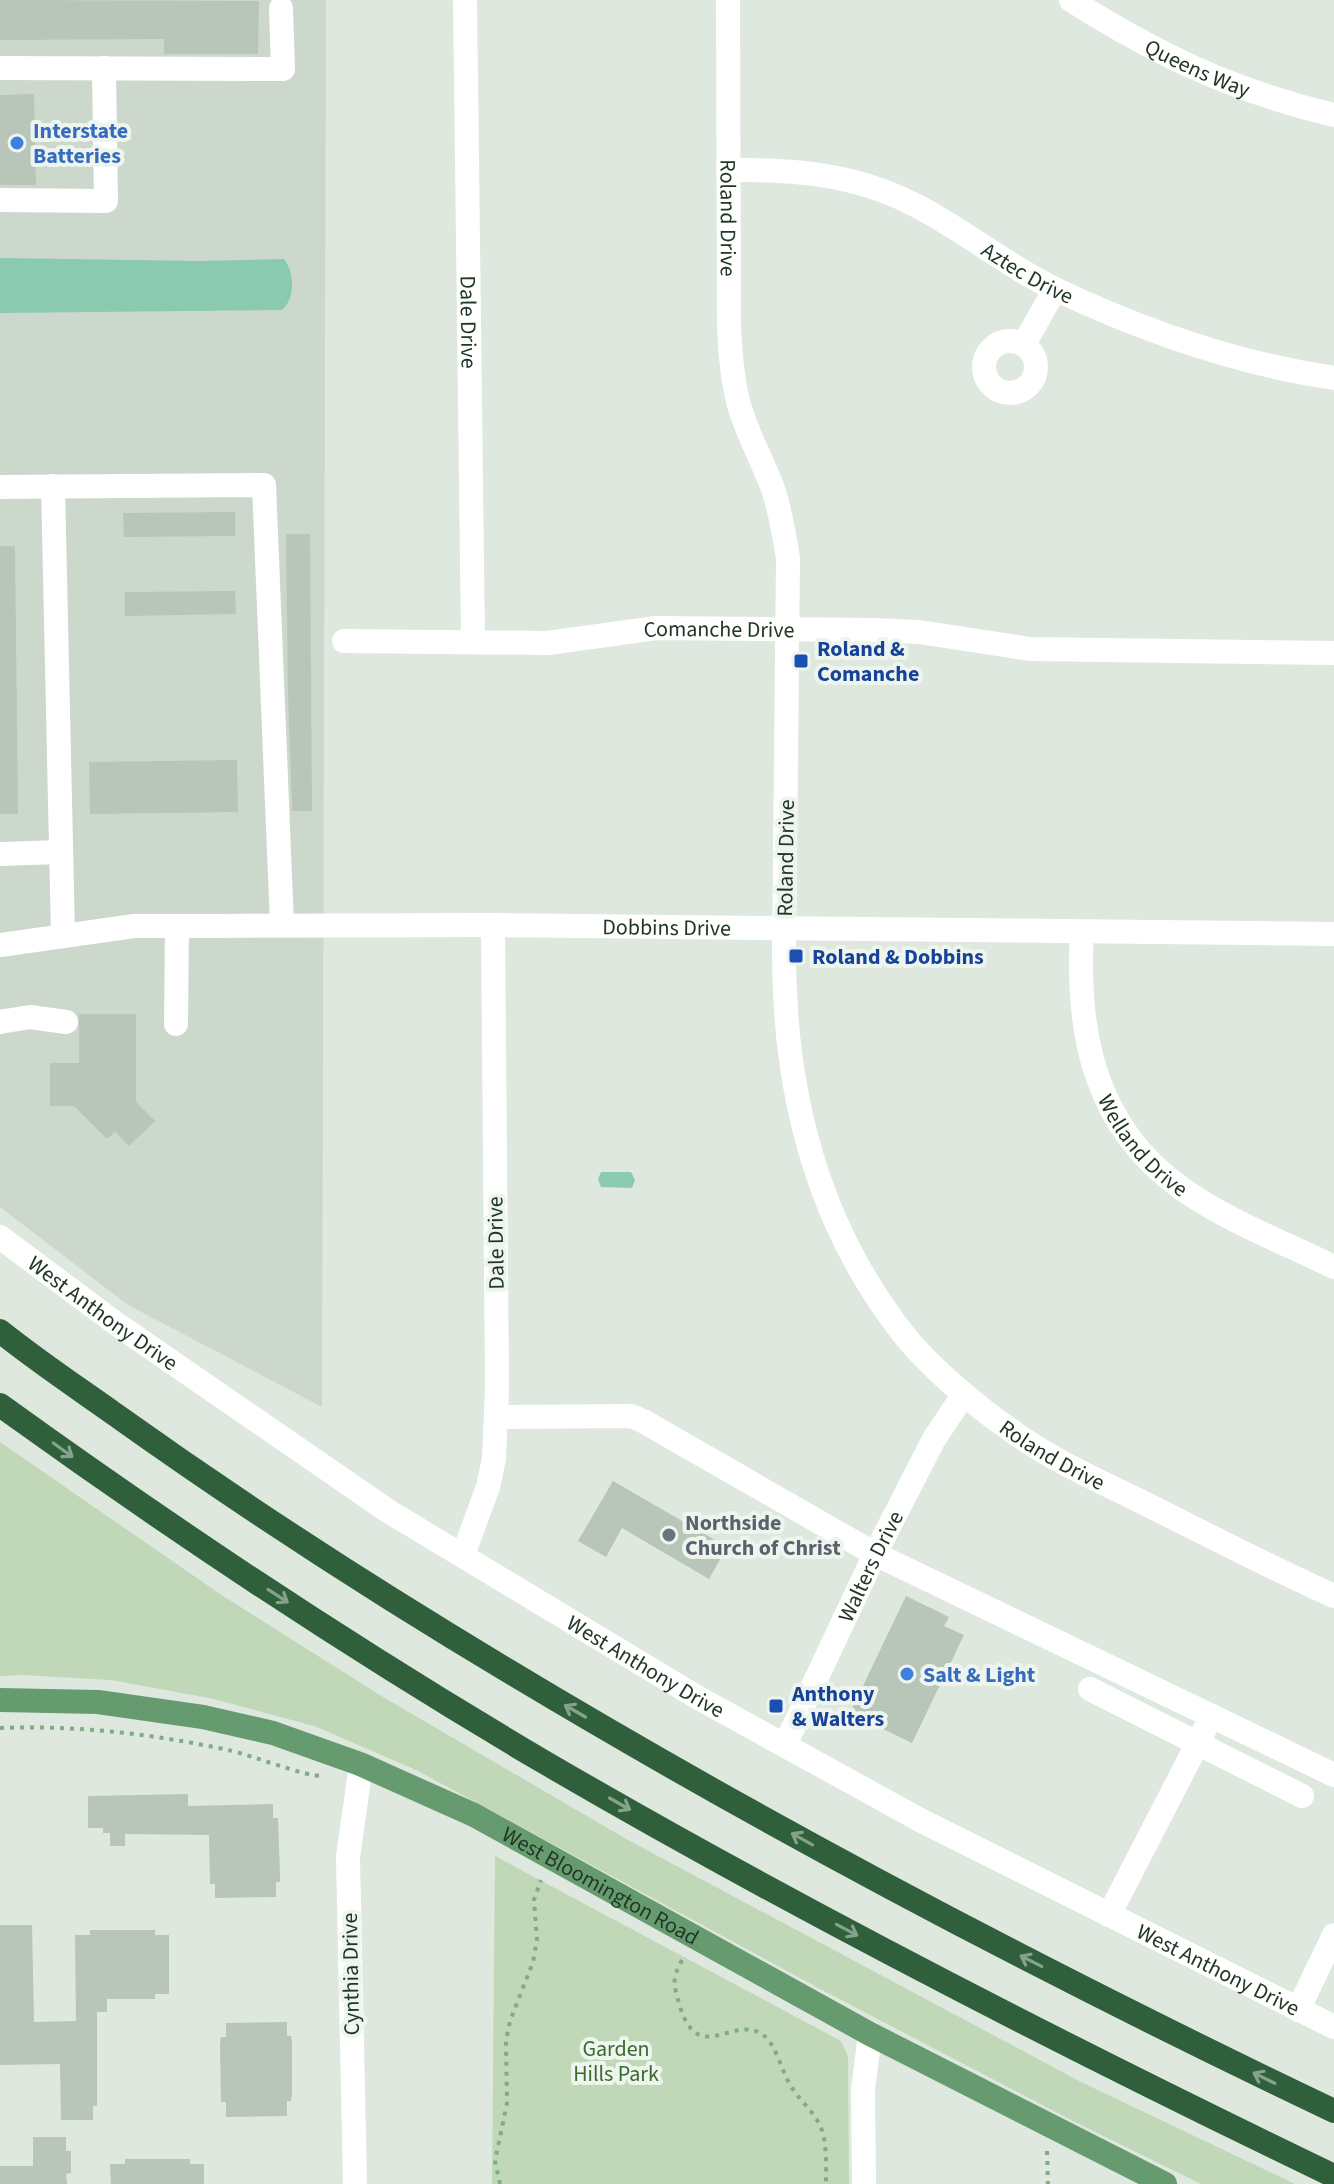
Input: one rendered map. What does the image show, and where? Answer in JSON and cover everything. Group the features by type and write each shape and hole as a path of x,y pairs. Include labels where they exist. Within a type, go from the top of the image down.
{"highway":[{"path":"0,1328 22,1349 161,1448 328,1559 495,1664 633,1745 804,1841 1028,1959 1334,2111"},
{"path":"0,1405 242,1573 368,1655 543,1761 733,1869 953,1987 1334,2176"}],"main road":[{"name":"West Bloomington Road","path":"0,1700 98,1702 190,1715 273,1733 361,1765 474,1815 1132,2176 1165,2184"}],"street":[{"name":"Dale Drive","path":"465,0 473,642"},
{"name":"Roland Drive","path":"728,0 731,367 750,438 771,484 782,518 788,558 786,1015 791,1072 817,1175 859,1268 891,1319 964,1394 1018,1436 1063,1463 1334,1596"},
{"name":"Queens Way","path":"1071,0 1187,67 1252,92 1334,115"},
{"path":"0,68 283,69 281,8"},
{"path":"0,200 106,201 104,68"},
{"name":"Aztec Drive","path":"728,170 811,172 844,178 884,191 914,204 1055,289 1187,341 1250,360 1334,378"},
{"path":"1024,344 1055,289"},
{"path":"0,487 264,485 282,925"},
{"path":"53,486 63,935"},
{"name":"Comanche Drive","path":"344,641 548,643 656,628 788,629 919,632 1030,649 1334,653"},
{"path":"0,854 61,852"},
{"name":"Dale Drive","path":"463,1555 488,1487 494,1459 496,1417 493,925"},
{"name":"Dobbins Drive","path":"0,945 134,926 493,925 1334,934"},
{"path":"176,1024 177,926"},
{"name":"Welland Drive","path":"1082,932 1084,1031 1093,1064 1121,1124 1142,1152 1183,1190 1334,1267"},
{"path":"0,1022 30,1017 66,1022"},
{"name":"West Anthony Drive","path":"0,1237 118,1325 388,1511 695,1696 920,1820 1334,2027"},
{"name":"Walters Drive","path":"785,1745 875,1554 934,1439 964,1394"},
{"path":"496,1417 631,1416 643,1421 875,1554 1334,1775"},
{"path":"1090,1689 1302,1796"},
{"path":"1109,1915 1213,1716"},
{"name":"Cynthia Drive","path":"355,2184 348,1857 361,1765"},
{"path":"1298,2010 1334,1935"},
{"path":"864,2184 863,2090 870,2034"}],"path":[{"path":"0,1728 87,1729 163,1738 235,1752 321,1777"},
{"path":"500,2184 495,2161 507,2103 506,2041 510,2021 533,1962 537,1940 534,1900 541,1880"},
{"path":"682,1960 673,1984 689,2028 699,2035 755,2031 766,2038 790,2085 819,2123 823,2133 826,2184"},
{"path":"1047,2151 1048,2184"}],"shaded area":[{"path":"0,0 326,0 322,1407 128,1305 0,1207"},
{"path":"0,258 284,259 292,286 282,310 0,313"},
{"path":"601,1172 631,1172 635,1180 632,1188 601,1187 598,1179"}],"green space":[{"path":"0,1442 220,1594 383,1697 628,1840 1081,2082 1295,2184 1201,2184 824,1991 418,1771 317,1727 214,1699 111,1680 0,1676"},
{"name":"Garden Hills Park","path":"495,1856 841,2041 848,2056 849,2184 492,2184"}],"building":[{"path":"0,0 259,1 258,54 164,54 164,39 0,40"},
{"name":"Interstate Batteries","path":"34,94 36,185 0,185 0,95"},
{"path":"235,512 235,536 124,537 123,513"},
{"path":"286,534 310,534 312,811 292,811"},
{"path":"0,546 15,546 18,814 0,814"},
{"path":"235,591 236,614 125,616 125,592"},
{"path":"237,760 238,812 90,814 89,762"},
{"path":"79,1014 136,1014 136,1102 155,1121 129,1146 115,1132 107,1139 74,1106 50,1106 50,1063 79,1063"},
{"name":"Northside Church of Christ","path":"613,1481 727,1547 709,1579 622,1528 606,1557 578,1541"},
{"name":"Salt & Light","path":"906,1596 949,1617 944,1626 964,1635 912,1743 850,1713"},
{"path":"188,1794 188,1806 273,1804 273,1818 278,1818 280,1875 280,1882 276,1882 276,1897 215,1898 215,1884 210,1884 209,1835 125,1834 125,1846 110,1846 110,1833 103,1833 103,1828 88,1828 88,1796"},
{"path":"0,1925 32,1925 34,2022 76,2021 75,1935 90,1935 90,1930 155,1930 155,1935 169,1935 169,1994 155,1994 155,1999 107,1999 107,2012 97,2012 97,2106 93,2106 93,2120 61,2120 60,2064 0,2065"},
{"path":"287,2022 287,2036 291,2036 292,2043 292,2094 291,2101 287,2101 287,2116 226,2117 226,2102 221,2102 220,2044 221,2037 226,2037 226,2023"},
{"path":"33,2137 66,2137 66,2151 71,2151 71,2173 66,2174 67,2184 0,2184 0,2166 33,2166"},
{"path":"125,2159 190,2159 190,2164 204,2164 204,2184 111,2184 110,2164 125,2164"}],"place":[{"name":"Interstate Batteries","path":"17,143"},
{"name":"Roland & Comanche","path":"801,661"},
{"name":"Roland & Dobbins","path":"796,956"},
{"name":"Northside Church of Christ","path":"669,1535"},
{"name":"Salt & Light","path":"907,1674"},
{"name":"Anthony & Walters","path":"776,1706"}]}
